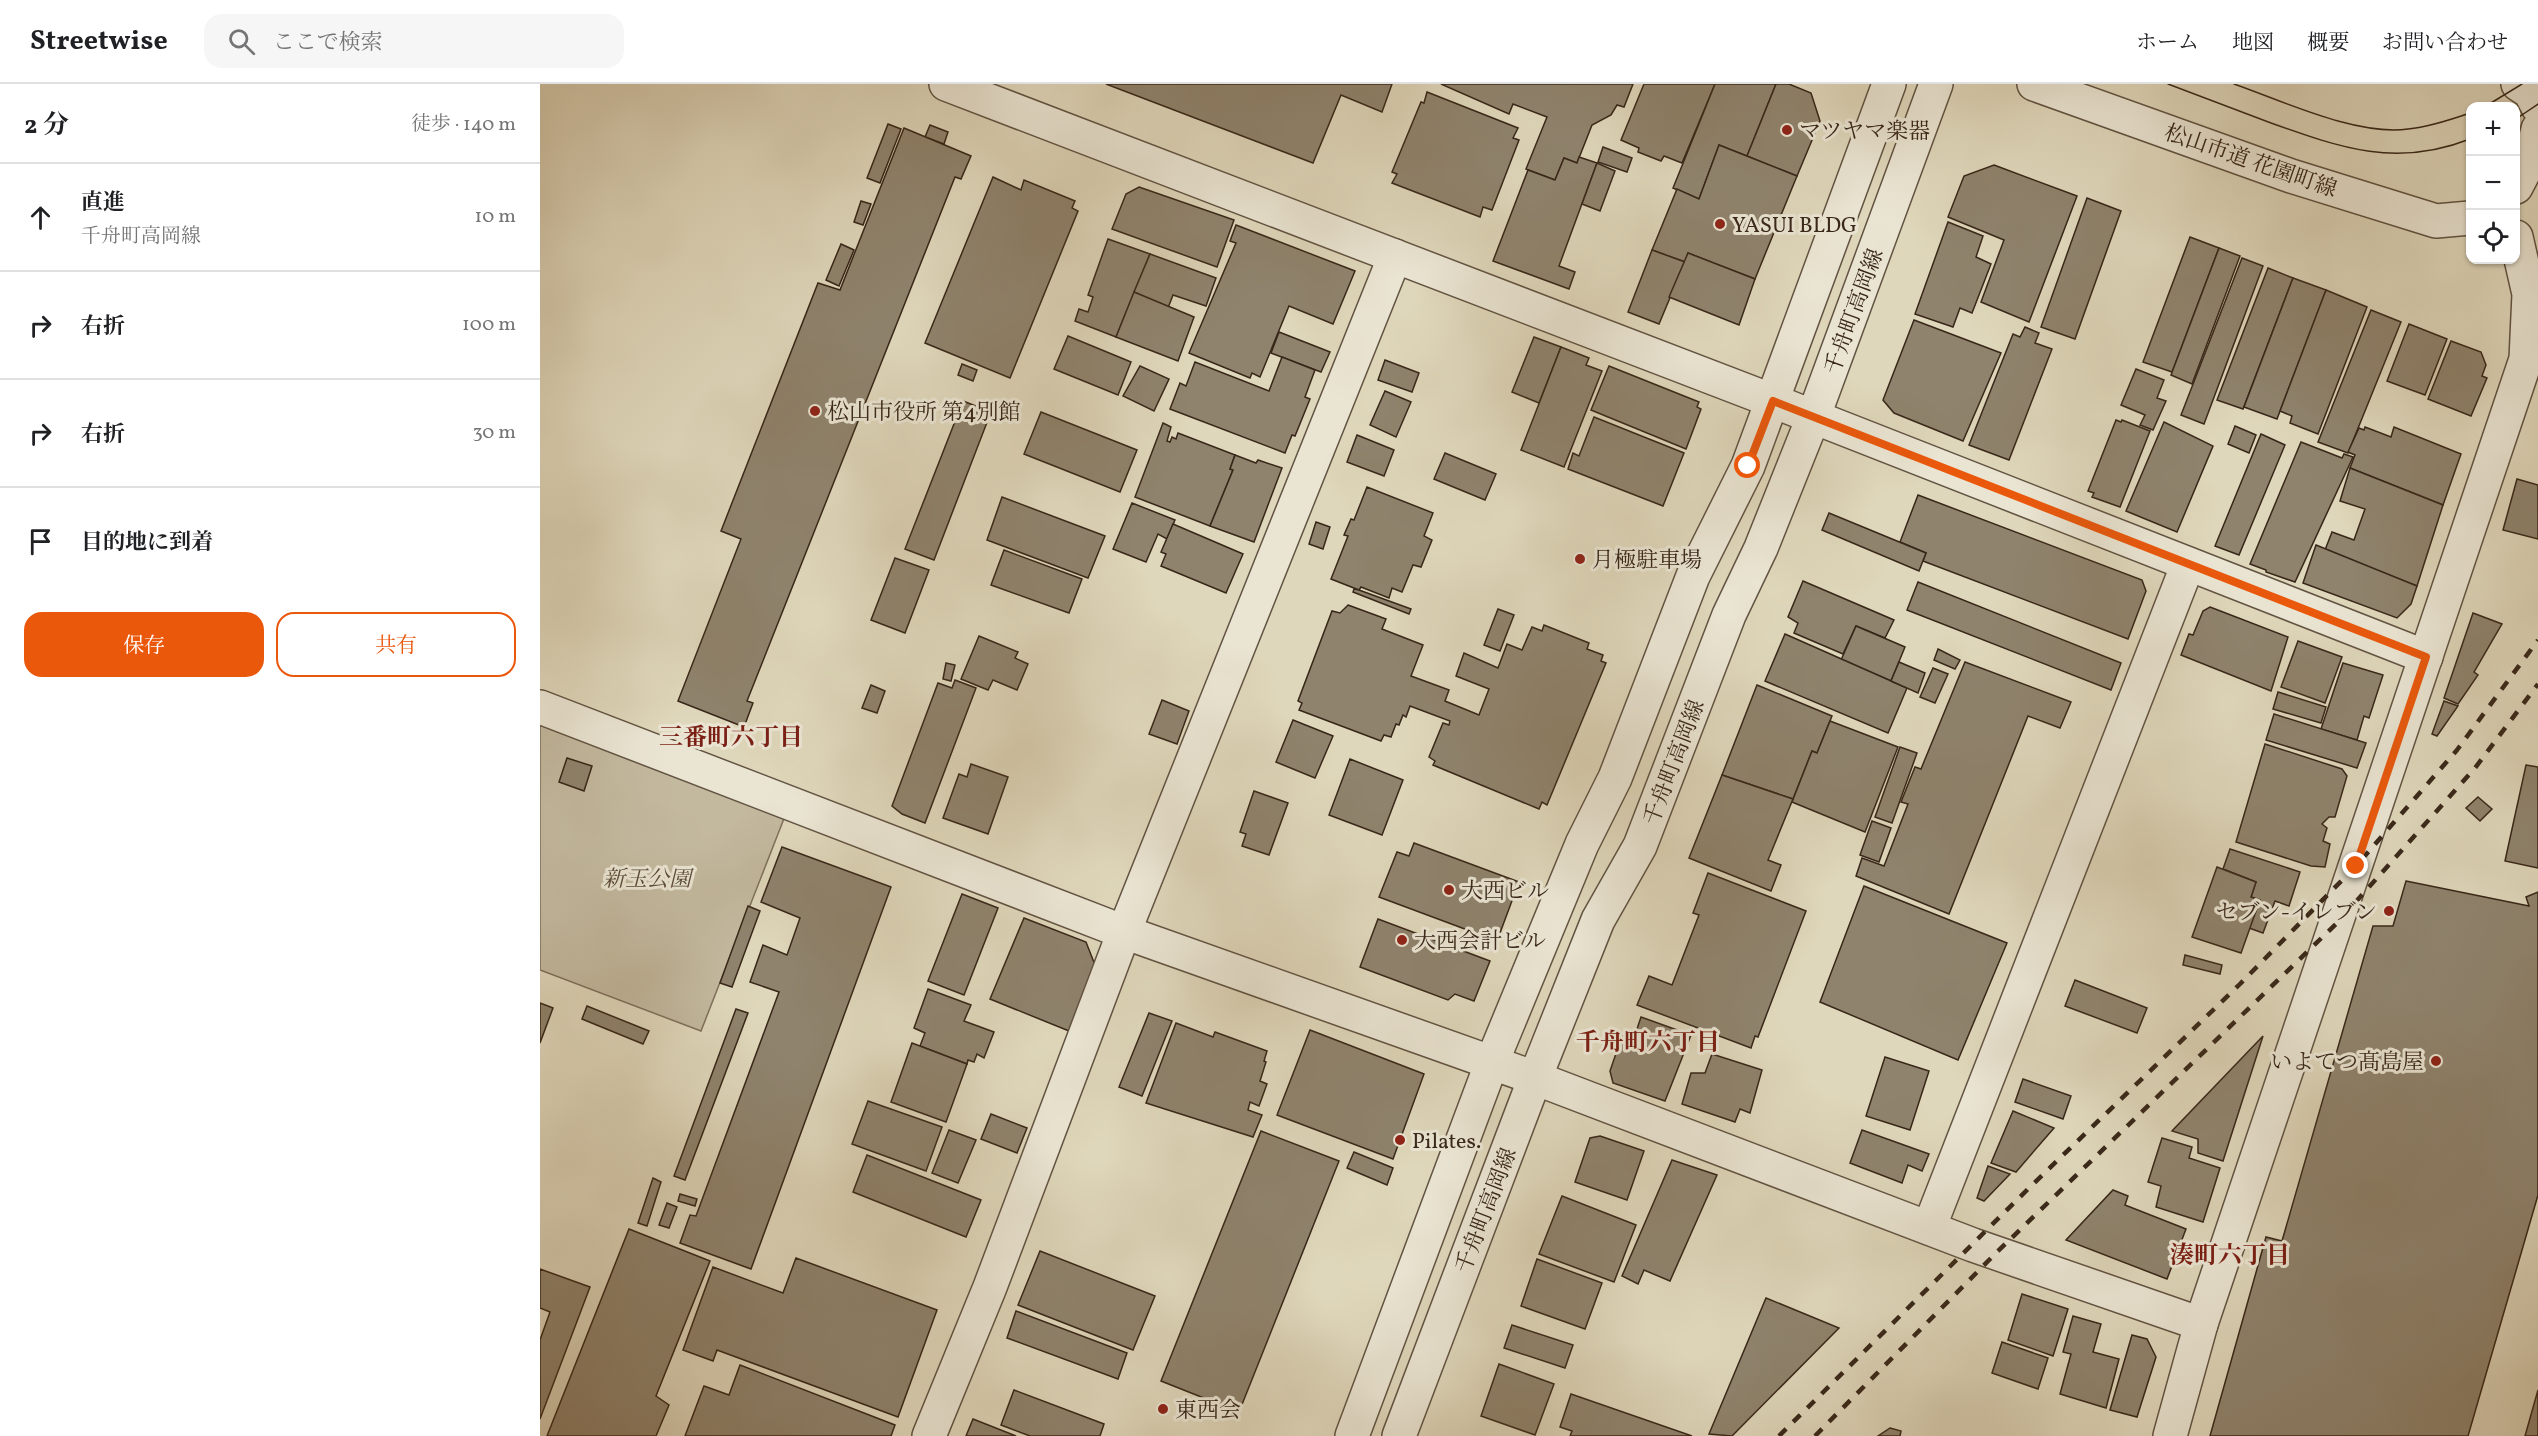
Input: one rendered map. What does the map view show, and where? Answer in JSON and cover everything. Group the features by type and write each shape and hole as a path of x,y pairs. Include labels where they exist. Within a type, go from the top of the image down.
{"street":[{"path":"946,84 1773,401 2426,657"},
{"name":"千舟町高岡線","path":"1352,1436 1492,1062 1582,844 1615,778 1693,576 1748,466 1889,84"},
{"name":"千舟町高岡線","path":"1400,1436 1535,1078 1598,920 1640,846 1729,615 1761,548 1814,418 1936,84"},
{"name":"松山市道 花園町線","path":"2034,84 2291,176 2436,221 2466,218"},
{"path":"2518,84 2530,92 2538,107"},
{"path":"2520,179 2531,158 2538,129"},
{"path":"2170,1436 2201,1324 2526,359 2529,294 2520,255"},
{"path":"929,1436 990,1287 1124,932 1395,256"},
{"path":"1929,1228 2188,564"},
{"path":"540,707 1124,932 1492,1062 1929,1228 2201,1324"}],"green space":[{"name":"新玉公園","path":"540,722 785,816 701,1031 540,970"}],"building":[{"path":"1106,84 1392,84 1382,112 1341,95 1313,163"},
{"path":"1441,84 1633,84 1624,107 1617,105 1611,115 1592,125 1577,163 1564,158 1555,180 1526,169 1547,117 1513,104 1509,114"},
{"path":"1644,84 1715,84 1682,163 1664,156 1661,161 1638,152 1639,148 1621,140"},
{"path":"1715,84 1776,84 1747,156 1719,145 1699,199 1673,188"},
{"path":"1776,84 1789,84 1811,93 1820,121 1797,176 1747,156"},
{"path":"1427,92 1518,128 1513,138 1519,140 1492,210 1483,207 1480,217 1392,183 1397,174 1392,172"},
{"path":"888,124 901,129 880,183 867,178"},
{"path":"930,125 948,132 944,144 925,137"},
{"name":"松山市役所 第4別館","path":"904,128 971,156 961,179 955,177 747,701 753,703 744,727 678,701 741,539 721,531 818,283 840,290"},
{"name":"YASUI BLDG","path":"1719,145 1797,176 1755,279 1688,253 1685,262 1652,250 1677,189 1699,199"},
{"path":"1603,147 1632,158 1627,172 1598,162"},
{"path":"1579,157 1597,163 1559,266 1575,272 1569,289 1493,261 1528,170 1555,180 1564,158 1577,163"},
{"path":"1597,163 1615,171 1600,211 1582,204"},
{"path":"1994,165 2077,196 2029,322 1981,302 2004,240 1948,217 1964,176"},
{"path":"993,177 1021,190 1024,180 1075,201 1072,208 1078,211 1010,378 925,343"},
{"path":"1139,187 1234,220 1217,267 1112,229 1126,194"},
{"path":"2087,198 2121,211 2075,339 2041,327"},
{"path":"861,201 871,204 863,225 854,222"},
{"path":"1948,222 1983,236 1976,257 1991,264 1972,313 1960,308 1953,327 1915,314"},
{"path":"1236,225 1355,271 1333,324 1289,306 1260,377 1252,373 1250,378 1189,353 1236,243 1230,241"},
{"path":"2190,237 2219,248 2172,372 2143,362"},
{"path":"1108,239 1150,254 1116,337 1075,321 1079,309 1088,312 1093,297 1088,295"},
{"path":"841,244 854,250 839,286 826,280"},
{"path":"2219,248 2240,256 2192,384 2171,375"},
{"path":"1652,250 1685,262 1659,324 1628,312"},
{"path":"1688,253 1755,279 1739,325 1669,297"},
{"path":"1150,254 1216,278 1206,306 1173,295 1168,308 1134,292"},
{"path":"2242,258 2263,266 2204,424 2181,415"},
{"path":"2268,268 2293,278 2243,409 2217,400"},
{"path":"2293,278 2326,290 2277,419 2244,407"},
{"path":"2326,290 2367,307 2318,434 2290,423 2292,416 2280,411"},
{"path":"1134,292 1194,317 1178,361 1116,337"},
{"path":"2371,310 2401,322 2348,453 2318,442"},
{"path":"1914,320 2001,353 1963,441 1894,413 1883,400"},
{"path":"2409,324 2447,339 2425,395 2387,381"},
{"path":"2025,327 2039,333 2035,343 2052,349 2009,460 1969,445 2013,334 2020,337"},
{"path":"1279,332 1330,352 1321,372 1271,353"},
{"path":"1068,336 1131,362 1118,395 1054,369"},
{"path":"1534,337 1561,347 1539,403 1512,392"},
{"path":"2451,341 2481,352 2486,365 2482,376 2487,378 2471,416 2428,399"},
{"path":"1561,347 1589,358 1586,365 1602,371 1564,467 1521,450"},
{"path":"1282,357 1315,370 1305,397 1310,399 1295,436 1292,435 1285,453 1170,409 1180,383 1186,386 1195,362 1269,391"},
{"path":"1385,360 1419,373 1412,392 1378,380"},
{"path":"962,364 977,370 973,381 958,375"},
{"path":"1140,366 1169,379 1154,411 1123,396"},
{"path":"1609,366 1699,402 1697,407 1701,409 1686,449 1591,410"},
{"path":"2136,369 2164,380 2157,398 2166,401 2153,430 2140,425 2145,415 2121,405"},
{"path":"1385,391 1411,402 1396,437 1370,425"},
{"path":"963,401 991,412 934,560 905,549"},
{"path":"1041,412 1137,450 1120,492 1024,454"},
{"path":"1594,417 1684,453 1663,506 1568,469 1573,453 1579,456"},
{"path":"2116,420 2121,422 2122,420 2150,431 2120,507 2092,497 2094,493 2088,491"},
{"path":"2164,422 2213,446 2177,532 2126,511"},
{"path":"1163,423 1171,427 1167,441 1170,442 1172,437 1176,439 1178,433 1235,455 1230,469 1233,470 1210,526 1135,497"},
{"path":"2235,426 2256,435 2249,453 2228,444"},
{"path":"2365,427 2391,437 2394,427 2461,454 2443,505 2350,468 2355,455 2348,452 2359,428 2364,430"},
{"path":"2261,434 2285,445 2239,555 2215,546"},
{"path":"1357,435 1394,450 1384,476 1347,462"},
{"path":"2301,442 2342,458 2344,454 2353,457 2295,582 2250,564"},
{"path":"1445,453 1496,474 1485,500 1434,479"},
{"path":"1235,455 1256,463 1258,460 1282,468 1254,542 1210,526 1233,470 1230,469"},
{"path":"2350,468 2443,505 2417,586 2325,550 2332,532 2354,540 2365,509 2340,501"},
{"path":"2517,479 2538,485 2538,539 2503,530"},
{"path":"1367,487 1433,513 1424,536 1432,540 1421,567 1413,565 1402,592 1392,588 1389,598 1331,579 1348,536 1344,535 1351,519 1354,520"},
{"path":"1918,495 2142,580 2146,591 2128,639 1923,561 1926,553 1900,542"},
{"path":"1002,497 1105,536 1088,578 987,540"},
{"path":"1132,503 1175,520 1167,539 1158,534 1146,562 1113,549"},
{"path":"1829,513 1926,553 1919,571 1822,530"},
{"path":"1316,522 1330,527 1323,549 1309,544"},
{"path":"1173,524 1243,554 1226,593 1161,566 1166,554 1161,552"},
{"path":"2316,545 2417,586 2411,604 2397,618 2303,583"},
{"path":"1004,550 1082,579 1069,613 991,585"},
{"path":"895,558 929,570 905,633 871,620"},
{"path":"1803,581 1894,620 1885,638 1856,626 1843,654 1794,633 1798,623 1788,617"},
{"path":"1918,582 2121,663 2111,690 1907,610"},
{"path":"1354,589 1411,609 1409,614 1353,592"},
{"path":"1348,605 1386,619 1382,629 1423,645 1411,676 1449,690 1445,701 1479,715 1489,689 1456,676 1464,653 1498,668 1507,644 1522,650 1532,627 1542,631 1544,625 1589,643 1587,649 1603,655 1601,661 1606,663 1547,805 1542,802 1539,809 1433,765 1435,761 1429,757 1443,723 1449,725 1450,721 1410,706 1406,717 1403,715 1399,725 1396,724 1391,737 1384,735 1381,741 1299,710 1302,703 1298,701 1332,611 1340,613"},
{"path":"2210,607 2288,637 2271,691 2181,655 2189,634 2193,635 2203,611"},
{"path":"1498,609 1514,615 1500,651 1484,645"},
{"path":"2473,613 2502,624 2474,672 2478,675 2458,704 2444,698"},
{"path":"1856,626 1905,647 1891,681 1841,660"},
{"path":"1785,634 1907,688 1888,733 1765,681"},
{"path":"979,636 1018,652 1015,658 1028,664 1017,690 993,680 988,690 961,679"},
{"path":"2298,641 2342,657 2325,703 2281,687"},
{"path":"1938,649 1960,660 1955,669 1934,660"},
{"path":"1899,662 1925,673 1918,693 1891,681"},
{"path":"1965,662 2071,702 2060,728 2028,716 1949,914 1856,876 1862,858 1884,866 1908,804 1901,802 1915,767 1921,769"},
{"path":"946,663 955,665 951,681 943,679"},
{"path":"2343,663 2383,675 2369,718 2364,716 2357,740 2321,729"},
{"path":"1933,668 1948,674 1935,703 1920,697"},
{"path":"955,680 976,688 925,823 902,814 892,806 938,683 952,688"},
{"path":"871,685 885,691 877,713 862,708"},
{"path":"1757,685 1832,716 1817,753 1812,751 1793,799 1722,775"},
{"path":"2278,692 2326,707 2321,723 2273,709"},
{"path":"1162,700 1189,711 1177,744 1149,734"},
{"path":"2444,701 2458,706 2437,736 2432,734"},
{"path":"2274,714 2366,743 2357,768 2266,740"},
{"path":"1293,720 1333,736 1315,778 1276,762"},
{"path":"1830,721 1898,747 1865,832 1792,802 1812,751 1817,753"},
{"path":"2265,744 2342,769 2347,776 2335,817 2329,817 2322,824 2327,828 2323,841 2330,844 2325,867 2311,866 2236,842"},
{"path":"1900,747 1917,753 1892,823 1875,817"},
{"path":"567,758 592,766 584,791 559,782"},
{"path":"1350,759 1403,780 1382,835 1329,815"},
{"path":"971,764 1008,777 988,834 943,818 959,774 967,777"},
{"path":"2526,765 2538,767 2538,868 2505,861"},
{"path":"1722,775 1793,799 1768,860 1781,865 1771,891 1689,858"},
{"path":"1254,791 1288,803 1269,855 1242,846 1246,834 1240,832"},
{"path":"2478,797 2492,809 2480,821 2466,808"},
{"path":"1872,821 1891,828 1879,862 1860,855"},
{"name":"大西ビル","path":"1414,843 1519,882 1497,941 1379,897 1397,852 1409,856"},
{"path":"782,847 891,887 751,1269 680,1243 690,1215 696,1216 779,992 750,982 763,945 787,955 800,918 761,902"},
{"path":"2230,849 2300,872 2289,906 2275,901 2263,933 2249,928 2260,900 2251,897 2256,882 2223,869"},
{"path":"2217,867 2256,882 2251,897 2260,900 2241,953 2192,937"},
{"path":"1708,873 1806,911 1758,1037 1755,1036 1751,1048 1637,1005 1649,976 1672,985 1699,915 1693,913"},
{"name":"いよてつ髙島屋","path":"2406,881 2529,906 2526,897 2538,892 2538,1195 2468,1436 2210,1436 2266,1237 2282,1241 2373,926 2393,926"},
{"path":"1864,886 2007,943 1958,1060 1820,1002"},
{"path":"962,894 998,908 964,995 928,981"},
{"path":"748,906 760,911 732,987 720,983"},
{"path":"1024,918 1086,942 1095,965 1069,1031 990,999"},
{"name":"大西会計ビル","path":"1378,919 1490,961 1474,1001 1455,994 1448,1000 1360,967"},
{"path":"2185,955 2222,965 2220,974 2183,965"},
{"path":"2075,980 2147,1008 2137,1033 2065,1006"},
{"path":"928,989 971,1005 964,1021 994,1032 984,1058 977,1054 974,1062 968,1060 967,1064 920,1046 925,1033 914,1028"},
{"path":"540,1003 553,1008 540,1043"},
{"path":"587,1006 649,1031 643,1044 582,1019"},
{"path":"736,1009 748,1013 685,1180 674,1176"},
{"path":"1149,1013 1172,1021 1142,1096 1119,1087"},
{"path":"1641,1017 1691,1035 1665,1101 1613,1083 1610,1071 1622,1036 1633,1041"},
{"path":"1176,1023 1213,1037 1215,1032 1267,1051 1260,1081 1267,1084 1259,1106 1250,1102 1248,1110 1262,1115 1253,1137 1146,1103"},
{"path":"1310,1030 1424,1074 1393,1159 1277,1115"},
{"path":"2263,1036 2223,1161 2198,1153 2198,1139 2172,1131"},
{"path":"912,1043 967,1064 946,1122 891,1102"},
{"path":"1712,1054 1762,1070 1750,1113 1740,1109 1735,1122 1682,1104 1691,1073 1705,1073"},
{"path":"1885,1057 1929,1071 1910,1130 1866,1116"},
{"path":"2023,1079 2071,1096 2063,1119 2015,1102"},
{"path":"868,1101 942,1127 926,1171 852,1144"},
{"path":"2013,1111 2054,1128 2016,1172 1991,1163"},
{"path":"991,1114 1027,1128 1017,1153 981,1139"},
{"path":"949,1130 976,1140 958,1183 932,1173"},
{"path":"1862,1130 1929,1154 1922,1171 1908,1165 1902,1183 1850,1163"},
{"path":"1261,1131 1339,1161 1239,1412 1161,1381"},
{"path":"1600,1136 1644,1151 1627,1200 1575,1182 1590,1138"},
{"path":"2162,1138 2192,1147 2189,1158 2220,1168 2203,1222 2156,1207 2161,1186 2148,1182"},
{"path":"1354,1152 1393,1168 1387,1185 1347,1168"},
{"path":"867,1155 981,1200 966,1237 853,1192"},
{"path":"1672,1160 1717,1175 1670,1281 1644,1270 1638,1284 1622,1276"},
{"path":"1988,1166 2010,1174 1984,1201 1977,1198"},
{"path":"653,1178 661,1182 647,1226 638,1223"},
{"path":"2113,1190 2128,1196 2125,1205 2186,1229 2167,1279 2066,1240"},
{"path":"680,1194 697,1199 695,1206 678,1201"},
{"path":"1562,1196 1636,1225 1614,1282 1539,1254"},
{"path":"667,1203 677,1207 669,1228 659,1225"},
{"path":"629,1229 710,1261 656,1396 669,1405 656,1436 547,1436"},
{"path":"1040,1251 1155,1296 1133,1350 1018,1305"},
{"path":"796,1258 937,1310 898,1417 717,1350 713,1361 683,1350 713,1267 783,1293"},
{"path":"1537,1259 1602,1283 1585,1329 1521,1306"},
{"path":"540,1269 590,1287 540,1419 540,1340 550,1312 540,1308"},
{"path":"2022,1294 2068,1309 2053,1356 2008,1340"},
{"path":"1766,1298 1839,1328 1732,1436 1709,1434"},
{"path":"1016,1311 1127,1353 1118,1379 1007,1338"},
{"path":"2073,1316 2101,1324 2093,1352 2119,1359 2106,1408 2060,1394 2071,1354 2063,1352"},
{"path":"1512,1325 1573,1345 1565,1368 1504,1348"},
{"path":"2132,1335 2147,1339 2156,1357 2137,1417 2110,1410"},
{"path":"2002,1342 2048,1358 2038,1389 1992,1373"},
{"path":"1499,1364 1554,1384 1535,1435 1481,1416"},
{"path":"740,1365 895,1425 891,1436 685,1436 704,1386 729,1395"},
{"path":"1014,1390 1104,1424 1100,1436 1030,1436 1001,1425"},
{"path":"2538,1390 2538,1436 2525,1436"},
{"path":"1571,1394 1692,1436 1570,1436 1572,1431 1560,1427"},
{"path":"973,1419 1016,1436 966,1436"},
{"path":"1890,1428 1901,1431 1900,1436 1878,1436"}],"tram line":[{"path":"2168,84 2297,132 2345,147 2393,153 2418,152 2443,148 2466,140"},
{"path":"2234,84 2320,116 2388,130 2416,128 2466,114"},
{"path":"2493,102 2522,84"},
{"path":"2520,116 2538,104"}],"railway":[{"path":"1779,1436 2030,1187 2240,984 2356,866 2457,750 2538,640"},
{"path":"1815,1436 1996,1253 2337,923 2475,768 2538,684"}],"place":[{"name":"マツヤマ楽器","path":"1787,130"},
{"name":"YASUI BLDG","path":"1720,224"},
{"name":"松山市役所 第4別館","path":"815,411"},
{"name":"月極駐車場","path":"1580,559"},
{"name":"大西ビル","path":"1449,890"},
{"name":"セブン-イレブン","path":"2389,911"},
{"name":"大西会計ビル","path":"1402,940"},
{"name":"いよてつ髙島屋","path":"2436,1061"},
{"name":"Pilates.","path":"1400,1140"},
{"name":"東西会","path":"1163,1409"}],"district":[{"name":"三番町六丁目","path":"731,737"},
{"name":"千舟町六丁目","path":"1648,1042"},
{"name":"湊町六丁目","path":"2230,1255"}],"route":[{"path":"1748,466 1773,401 2426,657 2356,866"}]}
